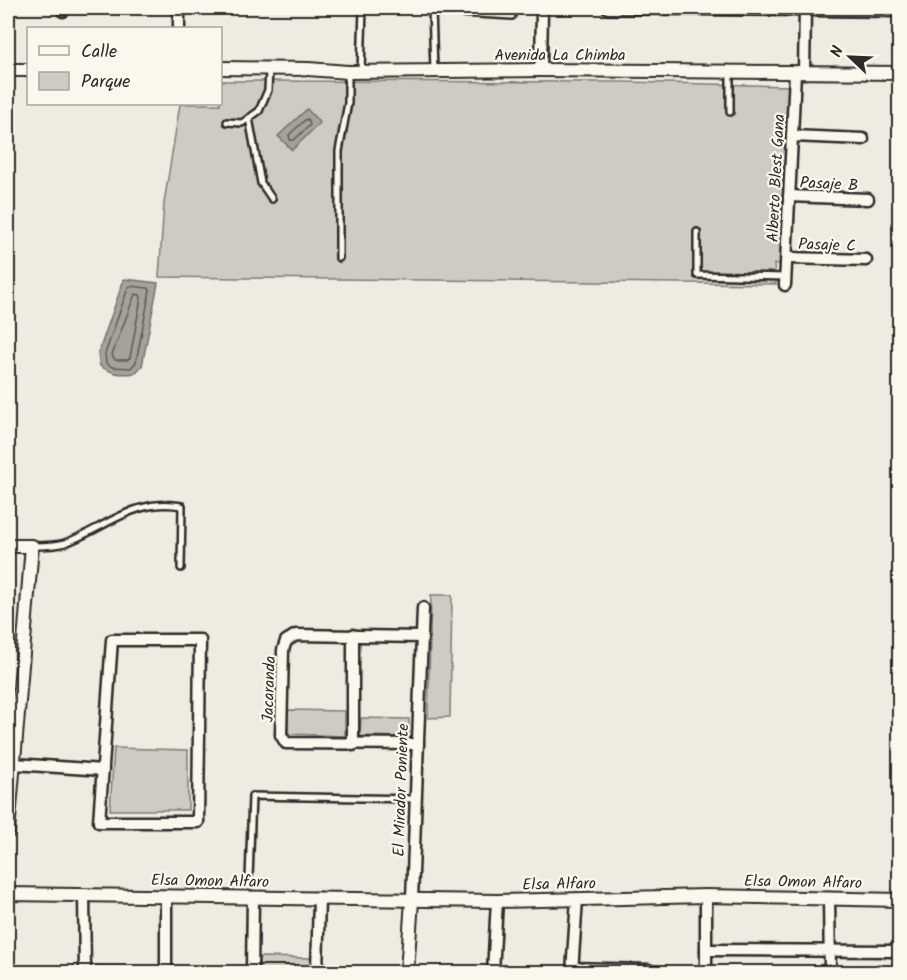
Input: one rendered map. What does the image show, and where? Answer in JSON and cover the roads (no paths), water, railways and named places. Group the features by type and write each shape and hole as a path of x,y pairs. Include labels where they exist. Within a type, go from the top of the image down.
{"street":[{"path":"179,8 179,27"},
{"path":"541,70 542,8"},
{"path":"608,8 900,11"},
{"name":"Alberto Blest Gana","path":"785,281 792,136 800,73 804,9"},
{"name":"Avenida La Chimba","path":"222,68 348,72 541,70 900,72"},
{"path":"8,70 27,70"},
{"path":"792,136 863,139"},
{"name":"Pasaje B","path":"789,196 868,199"},
{"name":"Pasaje C","path":"787,258 866,260"},
{"path":"8,546 32,546 11,762 8,832"},
{"name":"El Mirador Poniente","path":"407,972 412,900 423,608"},
{"name":"Jacaranda","path":"418,744 286,743 281,735 283,651 286,642 296,635 422,637"},
{"path":"352,745 353,635"},
{"path":"112,640 200,640 198,822 99,822 103,770 112,640"},
{"path":"11,762 103,770"},
{"name":"Elsa Omon Alfaro","path":"8,894 412,900"},
{"path":"84,895 85,972"},
{"path":"166,896 166,972"},
{"path":"706,896 706,972"},
{"name":"Elsa Omon Alfaro","path":"706,896 900,900"},
{"name":"Elsa Alfaro","path":"412,900 497,901 706,896"},
{"path":"252,972 253,898"},
{"path":"317,972 319,898"},
{"path":"829,898 830,972"},
{"path":"577,899 572,970 649,970"},
{"path":"493,972 497,901"},
{"path":"706,950 900,951"}],"lane":[{"path":"361,72 363,8"},
{"path":"432,8 434,71"},
{"path":"460,8 460,13 512,16"},
{"path":"227,122 242,123 259,111 268,90 269,69"},
{"path":"339,258 339,151 348,103 348,72"},
{"path":"730,72 730,112"},
{"path":"249,118 261,183 272,200"},
{"path":"697,232 698,275 785,281"},
{"path":"32,546 63,544 141,507 168,503 183,506 181,568"},
{"path":"249,879 252,796 416,799"}],"water":[{"path":"307,109 320,123 292,150 278,136"},
{"path":"124,279 158,283 142,366 135,373 125,374 104,369 100,366 98,354"}]}
